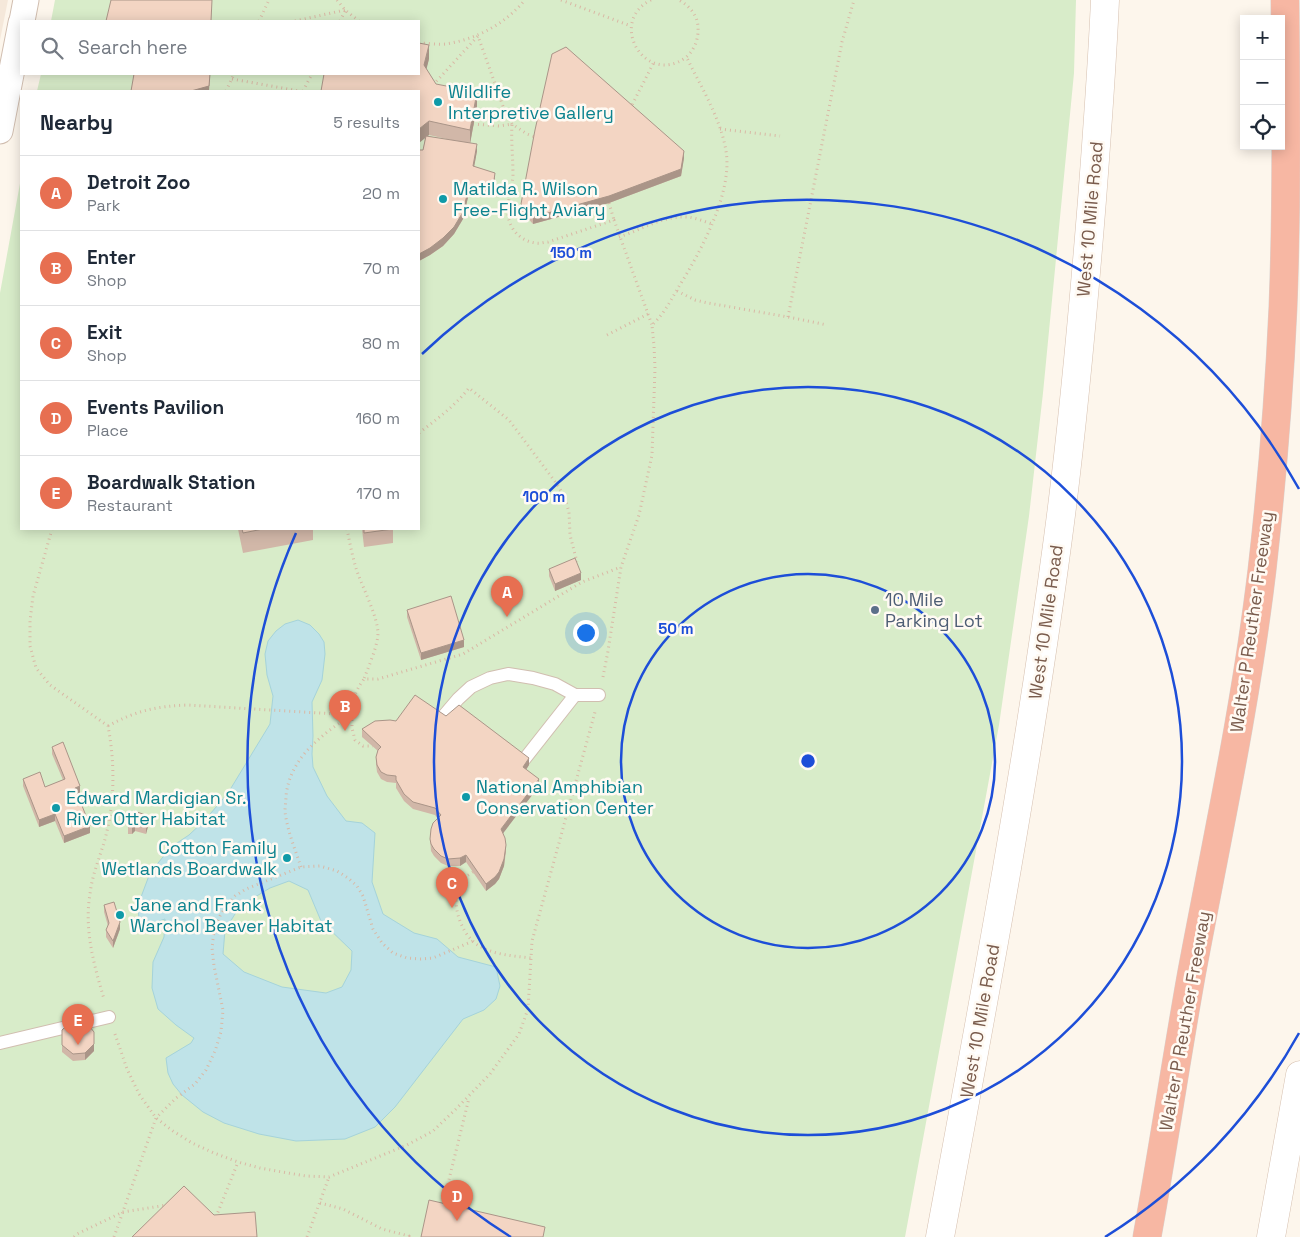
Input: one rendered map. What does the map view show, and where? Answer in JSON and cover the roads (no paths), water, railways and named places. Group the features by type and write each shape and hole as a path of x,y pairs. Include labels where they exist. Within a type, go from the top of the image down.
{"highway":[{"name":"Walter P Reuther Freeway","path":"1147,1237 1192,975 1234,754 1261,572 1273,458 1283,305 1286,183 1285,0"}],"main road":[{"name":"West 10 Mile Road","path":"940,1237 1017,807 1057,546 1076,381 1087,259 1103,54 1105,0"},
{"path":"1271,1237 1300,1075"}],"street":[{"path":"21,20 26,0"},
{"path":"0,131 20,27"}],"lane":[{"path":"441,719 471,687 490,678 508,674 555,684 575,695 599,695"},
{"path":"523,761 575,695"},
{"path":"0,1043 109,1017"}],"water":[{"path":"298,620 310,625 324,642 325,654 322,680 312,702 313,767 327,796 346,821 362,823 375,833 372,882 383,914 414,933 437,939 458,957 496,967 500,986 496,999 484,1010 463,1019 395,1107 375,1127 345,1139 296,1141 259,1134 224,1123 203,1112 182,1095 173,1084 168,1073 166,1058 191,1043 194,1038 158,1009 152,988 153,962 164,937 165,919 150,924 139,920 138,905 150,873 171,847 189,835 205,820 228,793 270,724 273,696 267,675 265,654 268,641 285,624","holes":["289,881 308,890 321,921 352,951 351,970 342,987 326,993 282,987 244,972 223,954 225,930 240,906 270,888"]}],"place":[{"name":"Wildlife Interpretive Gallery","path":"438,102"},
{"name":"Matilda R. Wilson Free-Flight Aviary","path":"443,199"},
{"name":"10 Mile Parking Lot","path":"875,610"},
{"name":"Detroit Zoo","path":"507,617"},
{"name":"Enter","path":"345,731"},
{"name":"National Amphibian Conservation Center","path":"466,797"},
{"name":"Edward Mardigian Sr. River Otter Habitat","path":"56,808"},
{"name":"Cotton Family Wetlands Boardwalk","path":"287,858"},
{"name":"Exit","path":"452,908"},
{"name":"Jane and Frank Warchol Beaver Habitat","path":"120,915"},
{"name":"Boardwalk Station","path":"78,1045"},
{"name":"Events Pavilion","path":"457,1221"}]}
